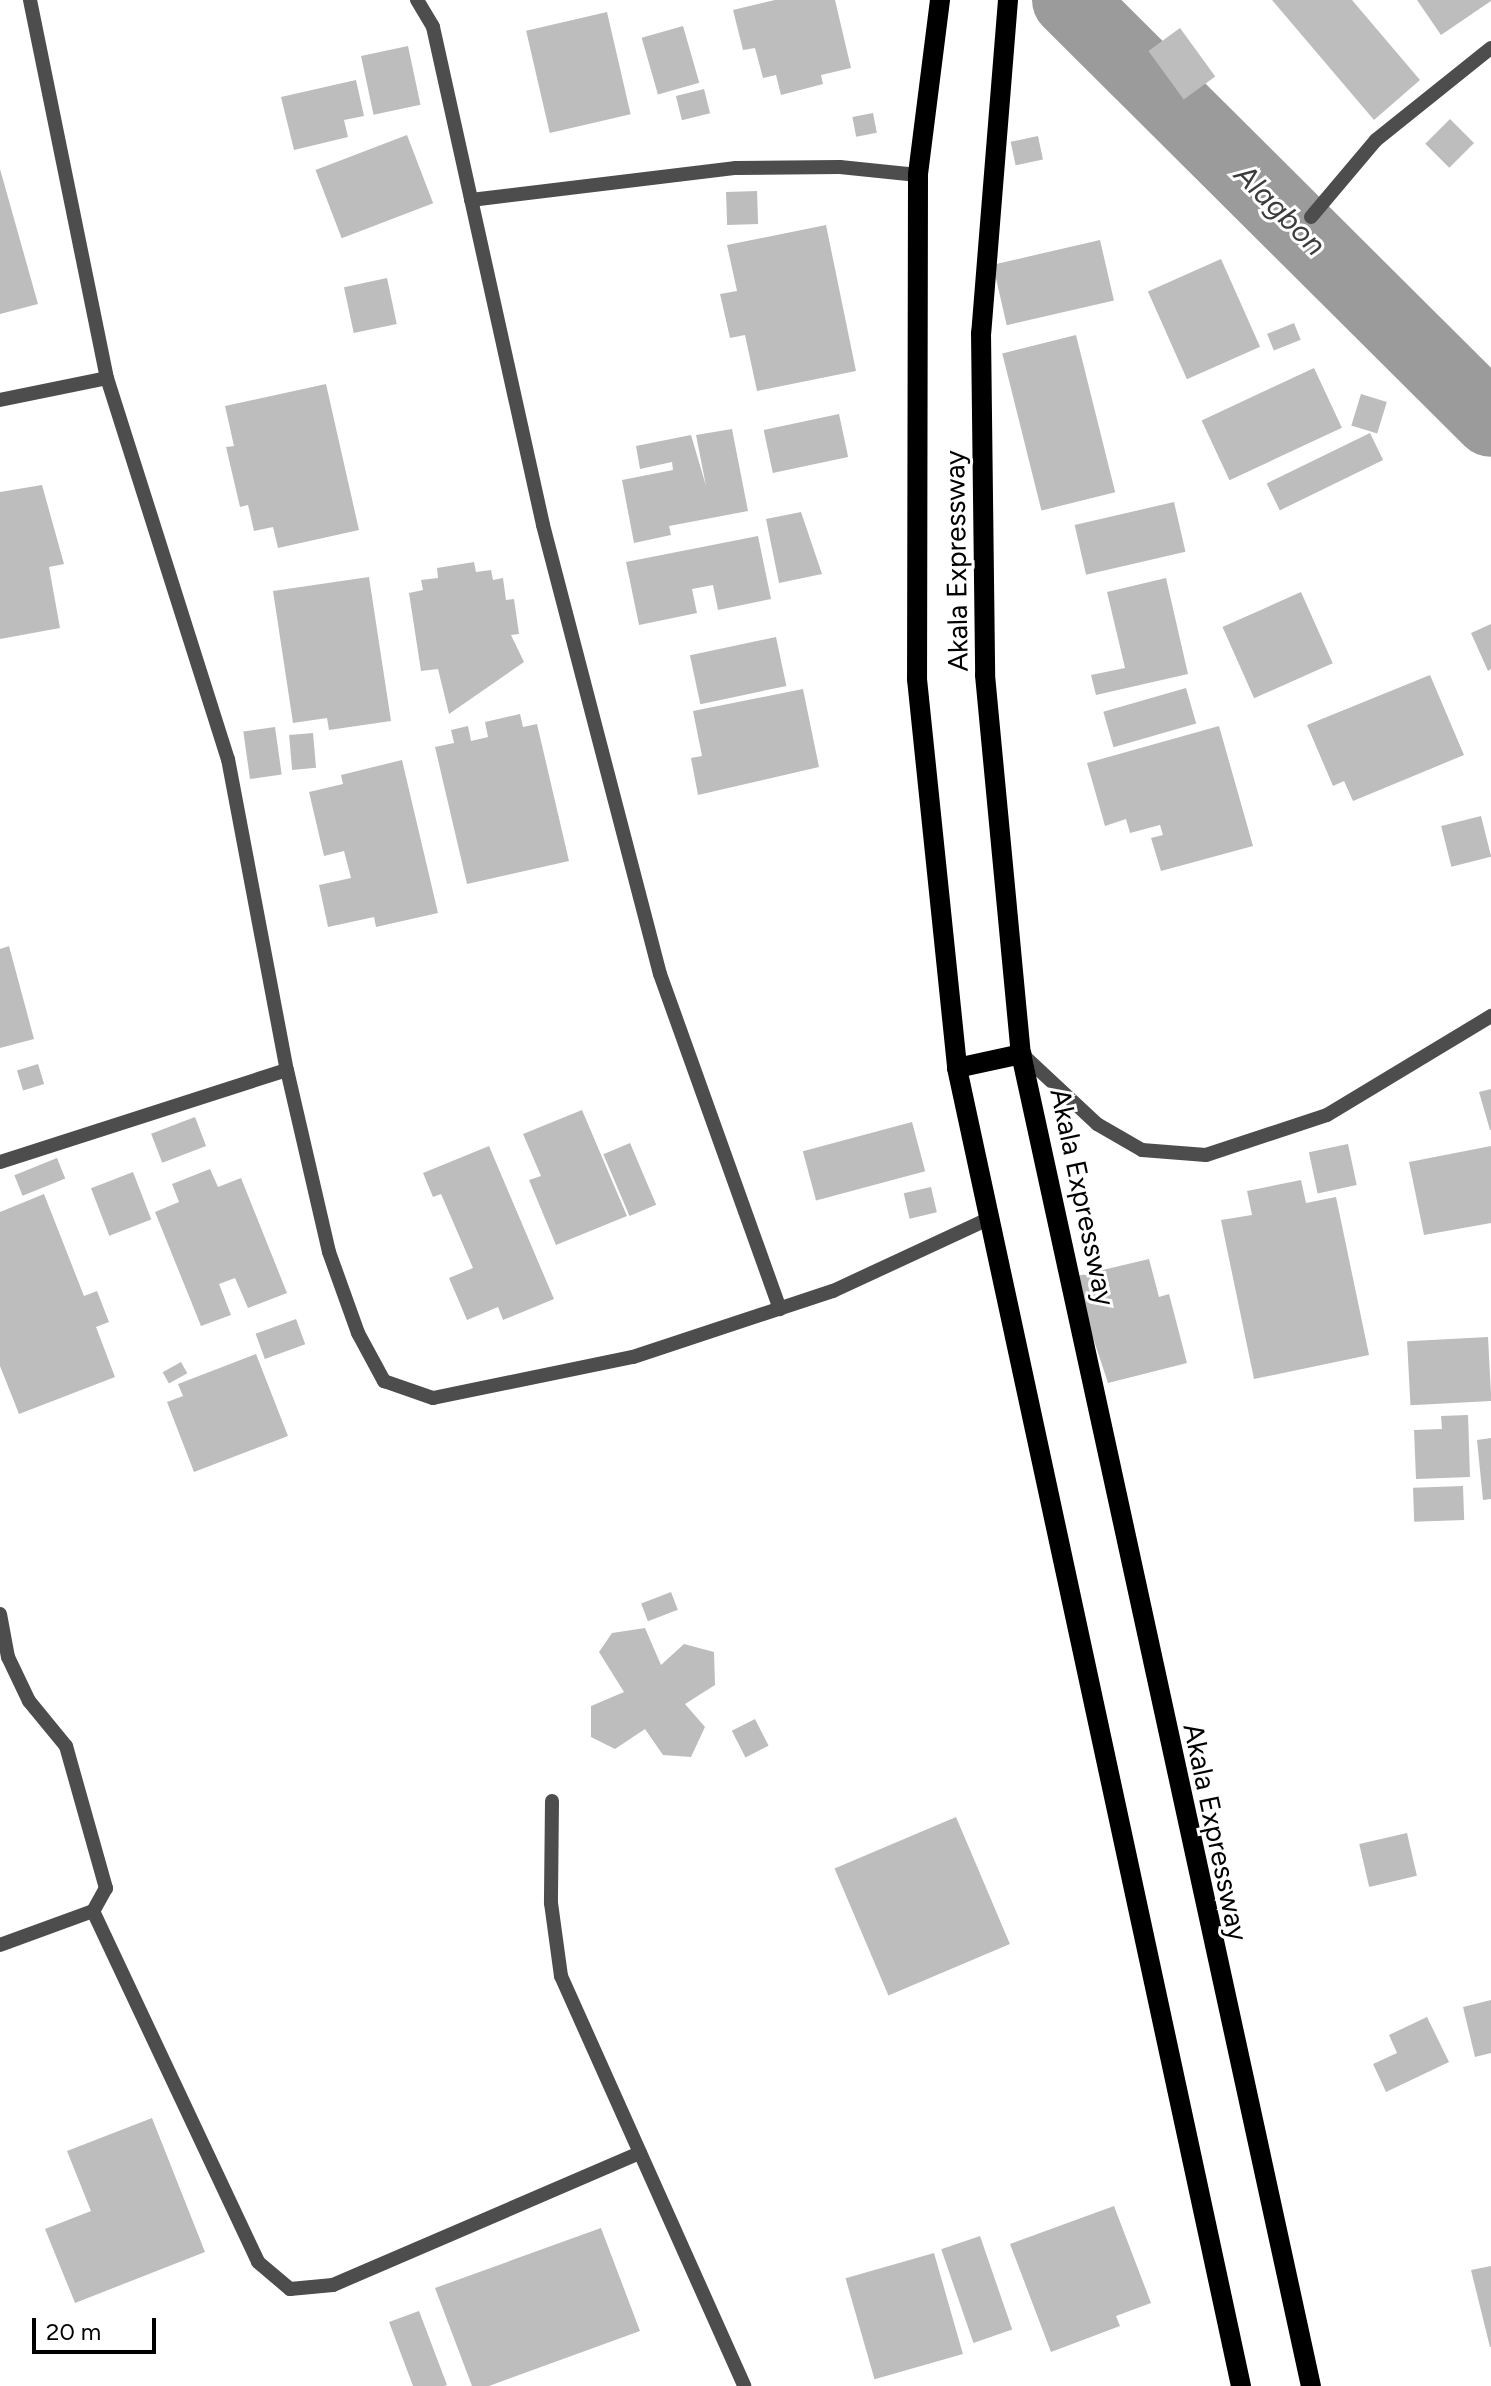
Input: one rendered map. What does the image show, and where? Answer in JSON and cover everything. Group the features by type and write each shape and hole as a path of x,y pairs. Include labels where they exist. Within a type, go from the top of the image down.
{"main road":[{"name":"Akala Expressway","path":"940,0 918,175 917,679 957,1068 986,1220 1241,2386"},
{"name":"Akala Expressway","path":"1008,1 981,333 985,675 1021,1054 1311,2386"},
{"path":"957,1068 1021,1054"}],"street":[{"path":"30,0 107,378 228,759 287,1070 334,1266 358,1333 384,1381 400,1391 433,1398 633,1357 780,1309 986,1220"},
{"path":"417,0 433,27 543,525 660,974 780,1309"},
{"path":"1311,217 1376,140 1491,48"},
{"path":"471,200 736,168 840,167 918,175"},
{"path":"0,400 107,378"},
{"path":"1021,1054 1097,1124 1142,1150 1206,1155 1327,1115 1491,1016"},
{"path":"0,1162 287,1070"},
{"path":"0,1614 4,1651 29,1701 66,1746 105,1875 106,1888 93,1911 0,1945"},
{"path":"552,1801 551,1903 561,1976 744,2386"},
{"path":"93,1911 258,2262 290,2289 333,2285 640,2153"}],"building":[{"path":"775,0 835,0 851,68 821,75 823,84 781,95 776,75 763,78 755,48 743,50 733,10"},
{"path":"1272,0 1352,0 1420,80 1374,120"},
{"path":"1417,0 1491,0 1491,1 1441,35"},
{"path":"607,12 631,114 550,133 526,31"},
{"path":"683,26 699,83 658,95 642,38"},
{"path":"1180,28 1215,77 1184,99 1148,51"},
{"path":"408,46 420,105 374,115 361,56"},
{"path":"356,80 364,116 344,120 348,137 294,150 281,97"},
{"path":"704,89 710,113 682,120 676,96"},
{"path":"873,113 877,133 856,137 852,117"},
{"path":"1450,119 1474,143 1449,168 1425,144"},
{"path":"407,135 433,203 342,238 316,170"},
{"path":"1038,136 1043,159 1016,165 1011,142"},
{"path":"0,169 38,304 0,314"},
{"path":"757,191 758,224 727,225 726,192"},
{"path":"826,225 856,371 757,391 745,335 730,338 720,294 737,291 727,245"},
{"path":"1100,240 1114,300 1007,325 993,265"},
{"path":"1221,259 1260,347 1187,379 1148,292"},
{"path":"387,278 397,324 354,333 344,287"},
{"path":"1294,323 1301,340 1274,351 1267,334"},
{"path":"1076,335 1115,492 1041,511 1002,353"},
{"path":"1314,368 1342,428 1230,480 1202,420"},
{"path":"326,384 359,530 278,548 273,527 254,531 248,505 240,507 226,447 234,446 225,406"},
{"path":"1361,394 1387,402 1377,433 1351,426"},
{"path":"839,414 848,457 773,473 764,430"},
{"path":"732,429 748,511 669,526 671,535 634,543 622,480 673,470 672,462 640,469 636,446 691,435 706,486 696,435"},
{"path":"1370,433 1383,460 1280,510 1267,483"},
{"path":"42,485 64,564 49,567 60,628 0,639 0,492"},
{"path":"1174,502 1185,552 1086,575 1075,525"},
{"path":"801,512 822,574 779,583 766,519"},
{"path":"758,536 771,599 718,610 713,585 692,589 697,613 639,625 626,562"},
{"path":"474,562 476,572 491,570 493,580 503,578 506,600 514,599 519,634 511,635 524,662 449,714 438,669 421,671 409,593 423,590 421,580 438,578 437,568"},
{"path":"369,577 391,721 329,730 327,718 293,723 273,591"},
{"path":"1166,578 1188,674 1096,695 1091,675 1125,668 1107,592"},
{"path":"1301,592 1333,663 1254,698 1222,627"},
{"path":"1491,624 1491,669 1488,671 1471,633"},
{"path":"776,637 786,686 700,704 690,655"},
{"path":"1430,675 1464,755 1353,801 1344,781 1333,786 1307,725"},
{"path":"1186,688 1196,724 1114,747 1103,712"},
{"path":"803,689 819,767 698,795 691,758 702,756 693,711"},
{"path":"520,714 523,727 537,724 569,861 467,884 435,747 454,743 451,730 468,726 471,741 488,737 485,722"},
{"path":"1219,726 1253,846 1161,871 1151,838 1163,835 1160,825 1130,833 1126,819 1105,826 1087,763"},
{"path":"275,727 282,775 250,779 243,731"},
{"path":"313,733 316,768 292,770 289,735"},
{"path":"402,760 438,913 376,927 374,917 328,927 319,885 351,878 344,851 324,856 309,792 343,784 341,775"},
{"path":"1481,816 1491,857 1451,867 1441,826"},
{"path":"9,946 34,1039 0,1048 0,949"},
{"path":"38,1064 44,1084 23,1091 17,1070"},
{"path":"1491,1089 1491,1130 1490,1130 1479,1092"},
{"path":"582,1110 627,1216 556,1245 529,1180 541,1176 523,1134"},
{"path":"195,1117 206,1146 162,1163 151,1134"},
{"path":"912,1122 925,1171 816,1201 803,1151"},
{"path":"630,1143 656,1205 629,1216 603,1154"},
{"path":"1348,1144 1357,1185 1318,1193 1309,1152"},
{"path":"489,1146 554,1299 503,1320 498,1307 467,1320 449,1278 473,1268 441,1194 433,1197 423,1173"},
{"path":"1491,1146 1491,1223 1424,1235 1409,1162"},
{"path":"57,1158 65,1178 23,1196 14,1175"},
{"path":"210,1169 218,1187 241,1178 287,1293 248,1308 235,1278 219,1284 231,1315 201,1326 155,1212 179,1202 172,1184"},
{"path":"133,1172 151,1220 109,1236 91,1188"},
{"path":"1301,1180 1306,1203 1336,1197 1369,1355 1254,1379 1221,1220 1252,1215 1247,1191"},
{"path":"931,1187 937,1212 910,1219 904,1193"},
{"path":"44,1194 84,1296 97,1291 109,1322 96,1327 115,1377 19,1414 0,1366 0,1212"},
{"path":"1149,1259 1159,1297 1169,1294 1187,1363 1108,1383 1073,1277"},
{"path":"296,1319 305,1344 265,1359 256,1334"},
{"path":"1488,1337 1491,1401 1410,1405 1407,1341"},
{"path":"256,1354 288,1436 194,1472 167,1402 183,1396 178,1384"},
{"path":"181,1362 187,1373 169,1384 163,1372"},
{"path":"1468,1415 1470,1477 1416,1479 1414,1430 1442,1429 1441,1416"},
{"path":"1491,1438 1491,1499 1483,1500 1477,1440"},
{"path":"1463,1486 1464,1520 1414,1522 1413,1488"},
{"path":"671,1592 678,1610 648,1621 641,1603"},
{"path":"645,1628 661,1665 684,1644 714,1652 715,1685 685,1704 705,1727 691,1757 663,1755 645,1729 615,1749 591,1737 591,1706 624,1692 599,1652 612,1633"},
{"path":"755,1719 769,1746 745,1758 732,1731"},
{"path":"956,1817 1010,1944 888,1996 834,1869"},
{"path":"1407,1833 1417,1876 1369,1887 1359,1844"},
{"path":"1491,2000 1491,2053 1475,2057 1463,2007"},
{"path":"1427,2017 1449,2062 1386,2092 1373,2064 1397,2053 1389,2035"},
{"path":"152,2118 205,2252 75,2303 45,2229 91,2211 67,2151"},
{"path":"1114,2206 1151,2303 1116,2316 1120,2326 1051,2352 1010,2244"},
{"path":"601,2228 640,2331 489,2386 472,2386 435,2288"},
{"path":"980,2236 1012,2330 973,2343 941,2249"},
{"path":"934,2253 963,2354 875,2379 846,2278"},
{"path":"1491,2266 1491,2347 1490,2347 1471,2270"},
{"path":"419,2311 447,2385 413,2386 389,2322"}],"waterway":[{"name":"Alagbon","path":"1069,0 1491,420"}]}
